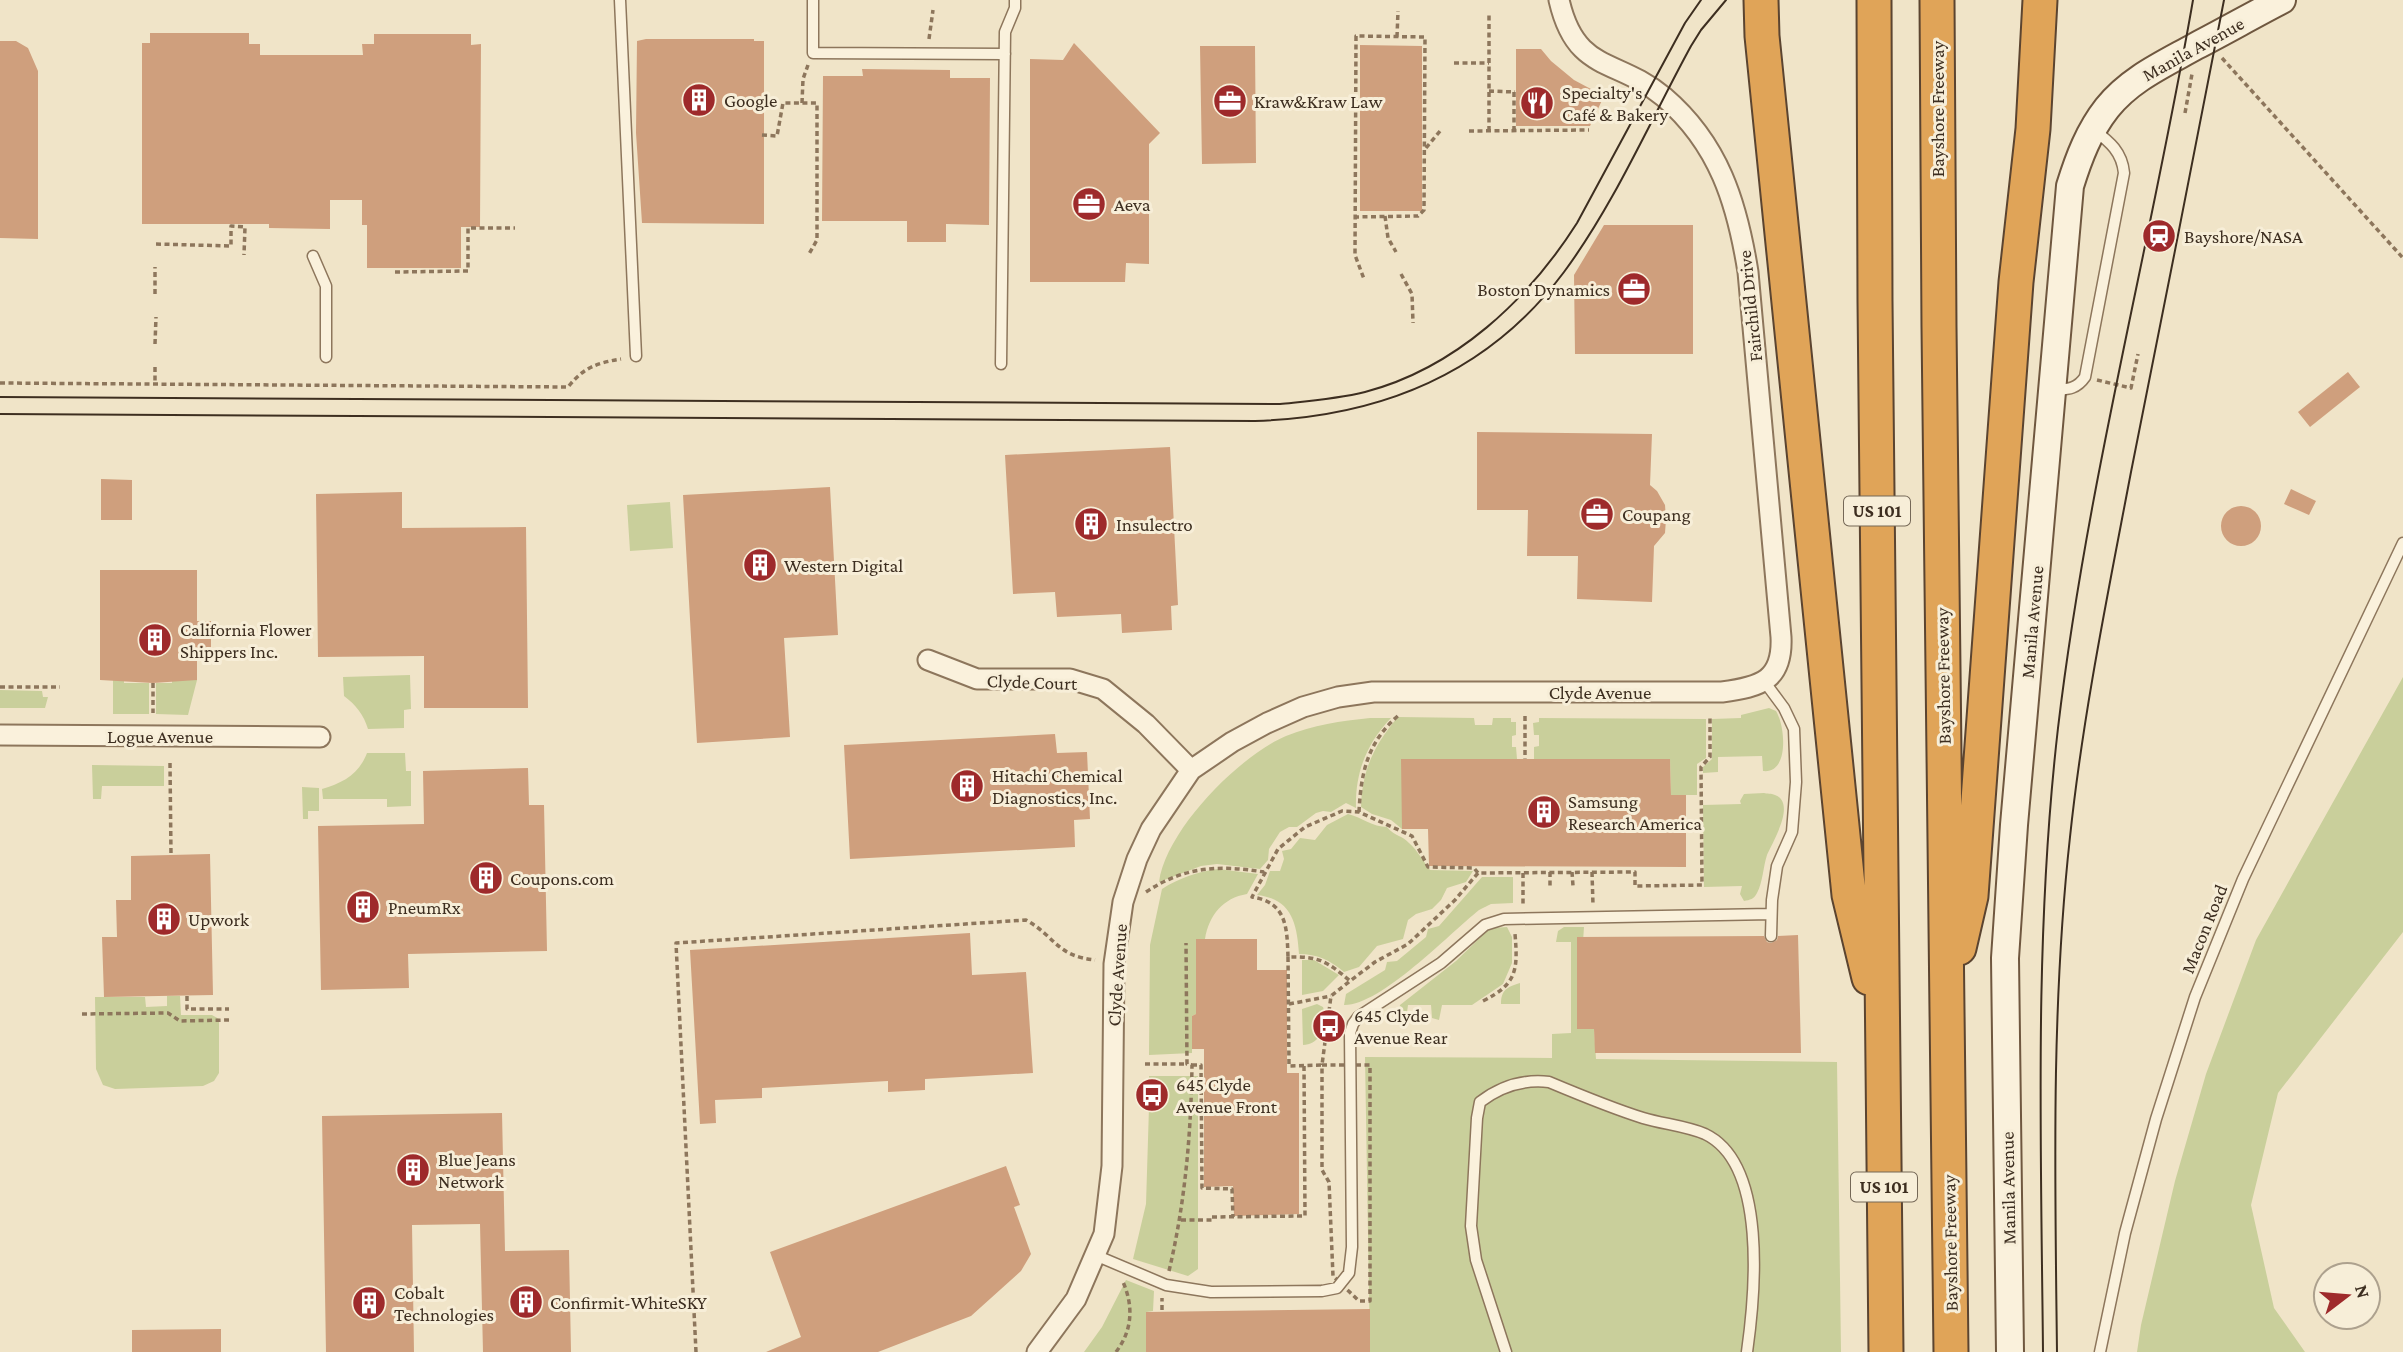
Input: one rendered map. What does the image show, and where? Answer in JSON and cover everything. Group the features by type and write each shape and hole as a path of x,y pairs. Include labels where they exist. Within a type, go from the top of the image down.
{"highway":[{"path":"1749,0 1762,36"},
{"path":"1761,0 1762,36 1849,895 1882,1022"},
{"name":"US 101","path":"1874,0 1886,1352"},
{"name":"Bayshore Freeway","path":"1937,0 1951,1352"},
{"path":"1946,1002 1971,896 2017,282 2033,129 2040,0"}],"main road":[{"name":"Manila Avenue","path":"2010,1352 2006,958 2014,825 2070,186 2080,155 2093,128 2108,107 2127,88 2149,72 2282,0"}],"street":[{"name":"Fairchild Drive","path":"1559,0 1564,19 1581,49 1594,59 1650,87 1681,112 1717,163 1732,195 1742,232 1748,272 1781,637 1782,654 1776,672 1764,681"},
{"name":"Clyde Court","path":"928,660 976,679 1070,679 1103,689 1146,724 1191,770"},
{"name":"Clyde Avenue","path":"1037,1352 1076,1299 1104,1234 1112,1166 1115,961 1122,908 1137,859 1151,829 1191,770 1232,742 1267,723 1303,707 1338,697 1373,692 1441,691 1722,692 1747,689 1764,681"},
{"name":"Logue Avenue","path":"0,736 320,737"}],"lane":[{"path":"620,0 636,356"},
{"path":"813,0 813,53 1005,54"},
{"path":"1001,364 1005,32 1015,8 1015,0"},
{"path":"2052,390 2072,389 2085,377 2124,173 2123,161 2118,152 2093,128"},
{"path":"313,256 326,286 326,357"},
{"name":"Macon Road","path":"2100,1352 2125,1233 2155,1119 2195,996 2249,866 2403,543"},
{"path":"1764,681 1784,708 1794,729 1796,782 1792,832 1777,866 1771,936"},
{"path":"1095,1255 1166,1285 1211,1292 1322,1291 1337,1288 1349,1273 1352,1247 1350,1033 1358,1017 1441,963 1485,925 1504,919 1771,914"},
{"path":"1506,1352 1476,1260 1471,1226 1477,1118 1480,1102 1490,1094 1502,1087 1533,1080 1549,1082 1643,1118 1703,1133 1718,1142 1727,1153 1746,1189 1752,1210 1753,1245 1747,1352"}],"path":[{"path":"1397,37 1398,11"},
{"path":"1489,12 1489,131"},
{"path":"1354,217 1418,216 1424,209 1425,37 1356,36 1354,217 1355,255 1364,279"},
{"path":"802,103 803,79 813,53"},
{"path":"2222,58 2403,258"},
{"path":"1454,63 1489,64"},
{"path":"2185,113 2193,72"},
{"path":"1489,91 1515,92 1514,130"},
{"path":"762,135 777,136 783,103 817,103 817,240 810,254"},
{"path":"1469,131 1589,130"},
{"path":"1425,150 1440,131"},
{"path":"1385,216 1388,238 1396,252"},
{"path":"156,244 230,246 231,226 245,227 244,255"},
{"path":"396,272 468,271 468,228 515,228"},
{"path":"155,267 155,294"},
{"path":"1401,274 1412,294 1413,323"},
{"path":"155,344 156,317"},
{"path":"2085,377 2132,388 2138,354"},
{"path":"0,383 568,387 580,372 604,362 636,356"},
{"path":"155,367 155,385"},
{"path":"153,683 153,713"},
{"path":"0,687 60,687"},
{"path":"1359,812 1360,779 1371,748 1386,726 1400,714"},
{"path":"1525,716 1525,759"},
{"path":"1289,1004 1331,996 1375,962 1408,944 1455,900 1478,873 1635,872 1635,886 1702,885 1701,767 1710,757 1710,718"},
{"path":"170,763 171,855"},
{"path":"1331,996 1322,1065 1289,1066 1287,928 1280,911 1266,899 1252,897 1278,849 1305,827 1342,811 1359,812 1412,836 1428,867 1474,868 1478,873"},
{"path":"1122,908 1155,886 1210,867 1233,867 1264,872"},
{"path":"1550,872 1550,886"},
{"path":"1572,872 1573,886"},
{"path":"1483,1001 1496,995 1512,980 1518,963 1515,928 1523,920 1523,873"},
{"path":"696,1352 676,943 1026,920 1041,928 1055,945 1076,957 1115,961"},
{"path":"1162,1310 1162,1299 1181,1220 1192,1121 1185,943"},
{"path":"1289,957 1320,959 1350,981"},
{"path":"187,996 187,1009 229,1009"},
{"path":"82,1014 167,1013 180,1021 229,1020"},
{"path":"1145,1065 1201,1065 1202,1188 1232,1189 1233,1217"},
{"path":"1181,1220 1305,1216 1304,1066"},
{"path":"1116,1352 1127,1335 1131,1314 1129,1295 1121,1276"}],"green space":[{"path":"670,502 673,548 630,551 627,505"},
{"path":"410,675 411,709 404,710 404,728 368,729 359,710 344,696 343,677"},
{"path":"2403,677 2403,932 2278,1093 2251,1205 2274,1308 2305,1352 2137,1352 2175,1181 2206,1074 2256,940"},
{"path":"113,680 149,683 149,714 113,714"},
{"path":"172,680 197,680 188,715 156,714 156,683 172,683"},
{"path":"0,690 42,691 43,697 48,697 45,708 0,708"},
{"path":"1769,708 1776,711 1782,727 1783,747 1778,765 1772,770 1763,771 1762,756 1718,757 1718,772 1703,773 1703,767 1712,759 1712,719 1741,718 1741,715"},
{"path":"1398,717 1474,718 1475,725 1492,725 1493,718 1511,718 1511,722 1516,722 1512,747 1516,747 1517,759 1402,759 1402,829 1391,820 1361,807 1364,781 1371,759 1382,738"},
{"path":"1370,718 1391,718 1375,738 1364,759 1358,782 1356,808 1346,803 1331,812 1316,813 1297,827 1289,827 1280,832 1269,849 1268,860 1260,869 1217,864 1201,866 1159,882 1175,840 1190,818 1227,777 1247,760 1267,746 1296,732"},
{"path":"1539,718 1706,719 1706,758 1697,764 1697,795 1671,795 1670,759 1534,759 1534,747 1539,746 1539,735 1534,735 1533,723 1539,722"},
{"path":"367,753 405,753 406,771 411,771 411,806 387,807 387,799 323,799 322,789 349,777 360,767"},
{"path":"92,765 164,766 164,786 102,786 101,799 93,799"},
{"path":"302,787 319,788 319,811 308,811 308,819 303,819"},
{"path":"1744,794 1774,794 1781,799 1784,806 1781,824 1767,855 1756,895 1744,901 1740,894 1742,886 1704,887 1703,805 1741,804"},
{"path":"1348,814 1387,827 1412,846 1430,870 1473,871 1466,882 1447,888 1432,909 1416,914 1408,920 1403,939 1377,946 1359,967 1344,972 1323,958 1299,954 1297,933 1290,915 1278,902 1257,895 1265,885 1270,871 1280,871 1284,859 1282,851 1291,849 1300,838 1315,840 1327,825"},
{"path":"1218,869 1258,874 1247,894 1231,899 1218,909 1210,922 1205,939 1196,940 1196,1014 1192,1016 1192,1053 1149,1055 1150,945 1162,889 1188,876"},
{"path":"1482,877 1513,877 1513,903 1491,904 1479,910 1394,982 1359,1002 1344,1005 1346,994 1385,970 1387,962 1397,961 1426,937 1428,929 1439,926"},
{"path":"1507,927 1512,937 1512,963 1503,984 1472,1005 1442,1005 1439,1020 1432,1018 1431,1005 1408,1005 1406,1020 1398,1014 1400,1005 1456,961 1487,931"},
{"path":"1564,927 1584,927 1577,1029 1594,1029 1596,1059 1837,1062 1841,1352 1370,1352 1365,1057 1552,1058 1552,1034 1571,1033 1571,942 1556,942 1558,931"},
{"path":"1302,960 1314,960 1339,975 1323,991 1302,995"},
{"path":"1520,983 1520,1004 1501,1004 1506,990"},
{"path":"167,996 180,996 181,1015 212,1015 219,1019 219,1073 214,1081 203,1086 115,1089 103,1085 96,1069 95,997 145,997 146,1007 167,1006"},
{"path":"1317,1004 1323,1007 1325,1019 1322,1032 1315,1041 1303,1045 1302,1009"},
{"path":"1149,1076 1198,1076 1198,1269 1188,1276 1133,1259 1146,1204 1149,1107 1156,1106 1156,1091 1149,1090"},
{"path":"1126,1280 1154,1291 1153,1311 1146,1312 1146,1352 1084,1352 1102,1327"}],"building":[{"path":"150,33 249,33 249,44 260,44 260,55 363,55 362,44 374,44 374,34 471,34 471,45 481,44 480,227 461,227 461,268 367,268 367,225 362,225 362,200 330,200 330,229 269,228 269,224 142,224 142,43 150,43"},
{"path":"0,41 16,41 28,48 38,71 38,239 0,238"},
{"name":"Google","path":"637,41 764,41 764,224 642,223 636,133"},
{"name":"Aeva","path":"1074,43 1160,133 1149,144 1149,264 1126,263 1125,282 1030,282 1030,59 1063,60"},
{"path":"1360,45 1422,46 1422,211 1360,211"},
{"path":"1200,46 1255,46 1256,163 1202,164"},
{"path":"1516,49 1541,49 1574,80 1604,96 1590,126 1516,126"},
{"path":"862,69 950,70 950,78 990,78 989,225 946,224 946,242 907,242 907,221 822,221 823,76 863,76"},
{"name":"Boston Dynamics","path":"1604,225 1693,225 1693,354 1575,354 1574,275"},
{"path":"2348,372 2360,387 2310,427 2298,412"},
{"name":"Coupang","path":"1477,432 1652,434 1650,485 1665,505 1666,519 1665,533 1654,546 1652,602 1577,599 1578,556 1527,556 1528,510 1477,510"},
{"name":"Insulectro","path":"1170,447 1178,605 1171,606 1172,630 1122,633 1121,614 1057,617 1055,592 1013,594 1005,455"},
{"path":"101,479 132,480 132,520 101,520"},
{"name":"Western Digital","path":"830,487 838,635 784,638 790,737 697,743 683,495"},
{"path":"2291,489 2316,501 2309,515 2284,504"},
{"path":"402,492 402,528 526,527 528,708 424,708 424,656 318,657 316,494"},
{"path":"2241,506 2255,512 2261,526 2255,540 2241,546 2227,540 2221,526 2227,512"},
{"name":"California Flower Shippers Inc.","path":"100,570 197,570 197,621 211,621 211,660 197,660 197,680 153,683 100,680"},
{"name":"Hitachi Chemical Diagnostics, Inc.","path":"1055,734 1057,753 1087,752 1090,819 1074,820 1075,847 850,859 844,745"},
{"name":"Samsung Research America","path":"1401,759 1670,759 1671,795 1686,795 1686,867 1429,866 1428,829 1402,829"},
{"path":"528,768 529,805 544,805 547,951 408,954 409,988 321,990 318,826 424,824 423,771"},
{"name":"Upwork","path":"210,854 213,995 104,997 102,937 117,937 116,900 131,900 131,856"},
{"path":"970,933 972,975 1026,972 1033,1073 925,1079 925,1090 888,1092 888,1081 762,1088 762,1098 715,1100 716,1123 700,1124 690,950"},
{"path":"1798,935 1801,1053 1595,1053 1594,1029 1577,1029 1577,937 1764,936 1767,942 1771,943 1777,940 1778,936"},
{"path":"1196,939 1257,939 1257,970 1287,970 1287,1073 1299,1073 1299,1214 1234,1216 1233,1186 1204,1187 1204,1049 1192,1049 1192,1016 1196,1014"},
{"path":"502,1113 505,1251 569,1250 571,1352 483,1352 480,1224 412,1225 414,1352 326,1352 322,1116"},
{"path":"1006,1166 1020,1205 1014,1207 1031,1254 1021,1271 971,1316 878,1352 766,1352 801,1337 770,1252"},
{"path":"1370,1309 1370,1352 1146,1352 1146,1312"},
{"path":"221,1329 221,1352 132,1352 132,1330"}],"tram line":[{"path":"0,397 1280,404 1365,392 1398,381 1459,348 1487,327 1536,279 1577,223 1685,23 1701,0"},
{"path":"0,414 1255,421 1301,418 1345,410 1387,399 1428,383 1466,363 1501,338 1534,308 1564,272 1600,218 1691,46 1726,0"},
{"path":"2043,1352 2042,962 2050,806 2058,728 2085,545 2193,0"},
{"path":"2057,1352 2057,1030 2064,901 2075,791 2105,608 2224,0"}],"place":[{"name":"Google","path":"699,100"},
{"name":"Kraw&Kraw Law","path":"1230,101"},
{"name":"Specialty's Café & Bakery","path":"1537,103"},
{"name":"Aeva","path":"1089,204"},
{"name":"Bayshore/NASA","path":"2159,236"},
{"name":"Boston Dynamics","path":"1634,289"},
{"name":"Coupang","path":"1597,514"},
{"name":"Insulectro","path":"1091,524"},
{"name":"Western Digital","path":"760,565"},
{"name":"California Flower Shippers Inc.","path":"155,640"},
{"name":"Hitachi Chemical Diagnostics, Inc.","path":"967,786"},
{"name":"Samsung Research America","path":"1544,812"},
{"name":"Coupons.com","path":"486,878"},
{"name":"PneumRx","path":"363,907"},
{"name":"Upwork","path":"164,919"},
{"name":"645 Clyde Avenue Rear","path":"1329,1026"},
{"name":"645 Clyde Avenue Front","path":"1152,1095"},
{"name":"Blue Jeans Network","path":"413,1170"},
{"name":"Confirmit-WhiteSKY","path":"526,1302"},
{"name":"Cobalt Technologies","path":"369,1303"}]}
